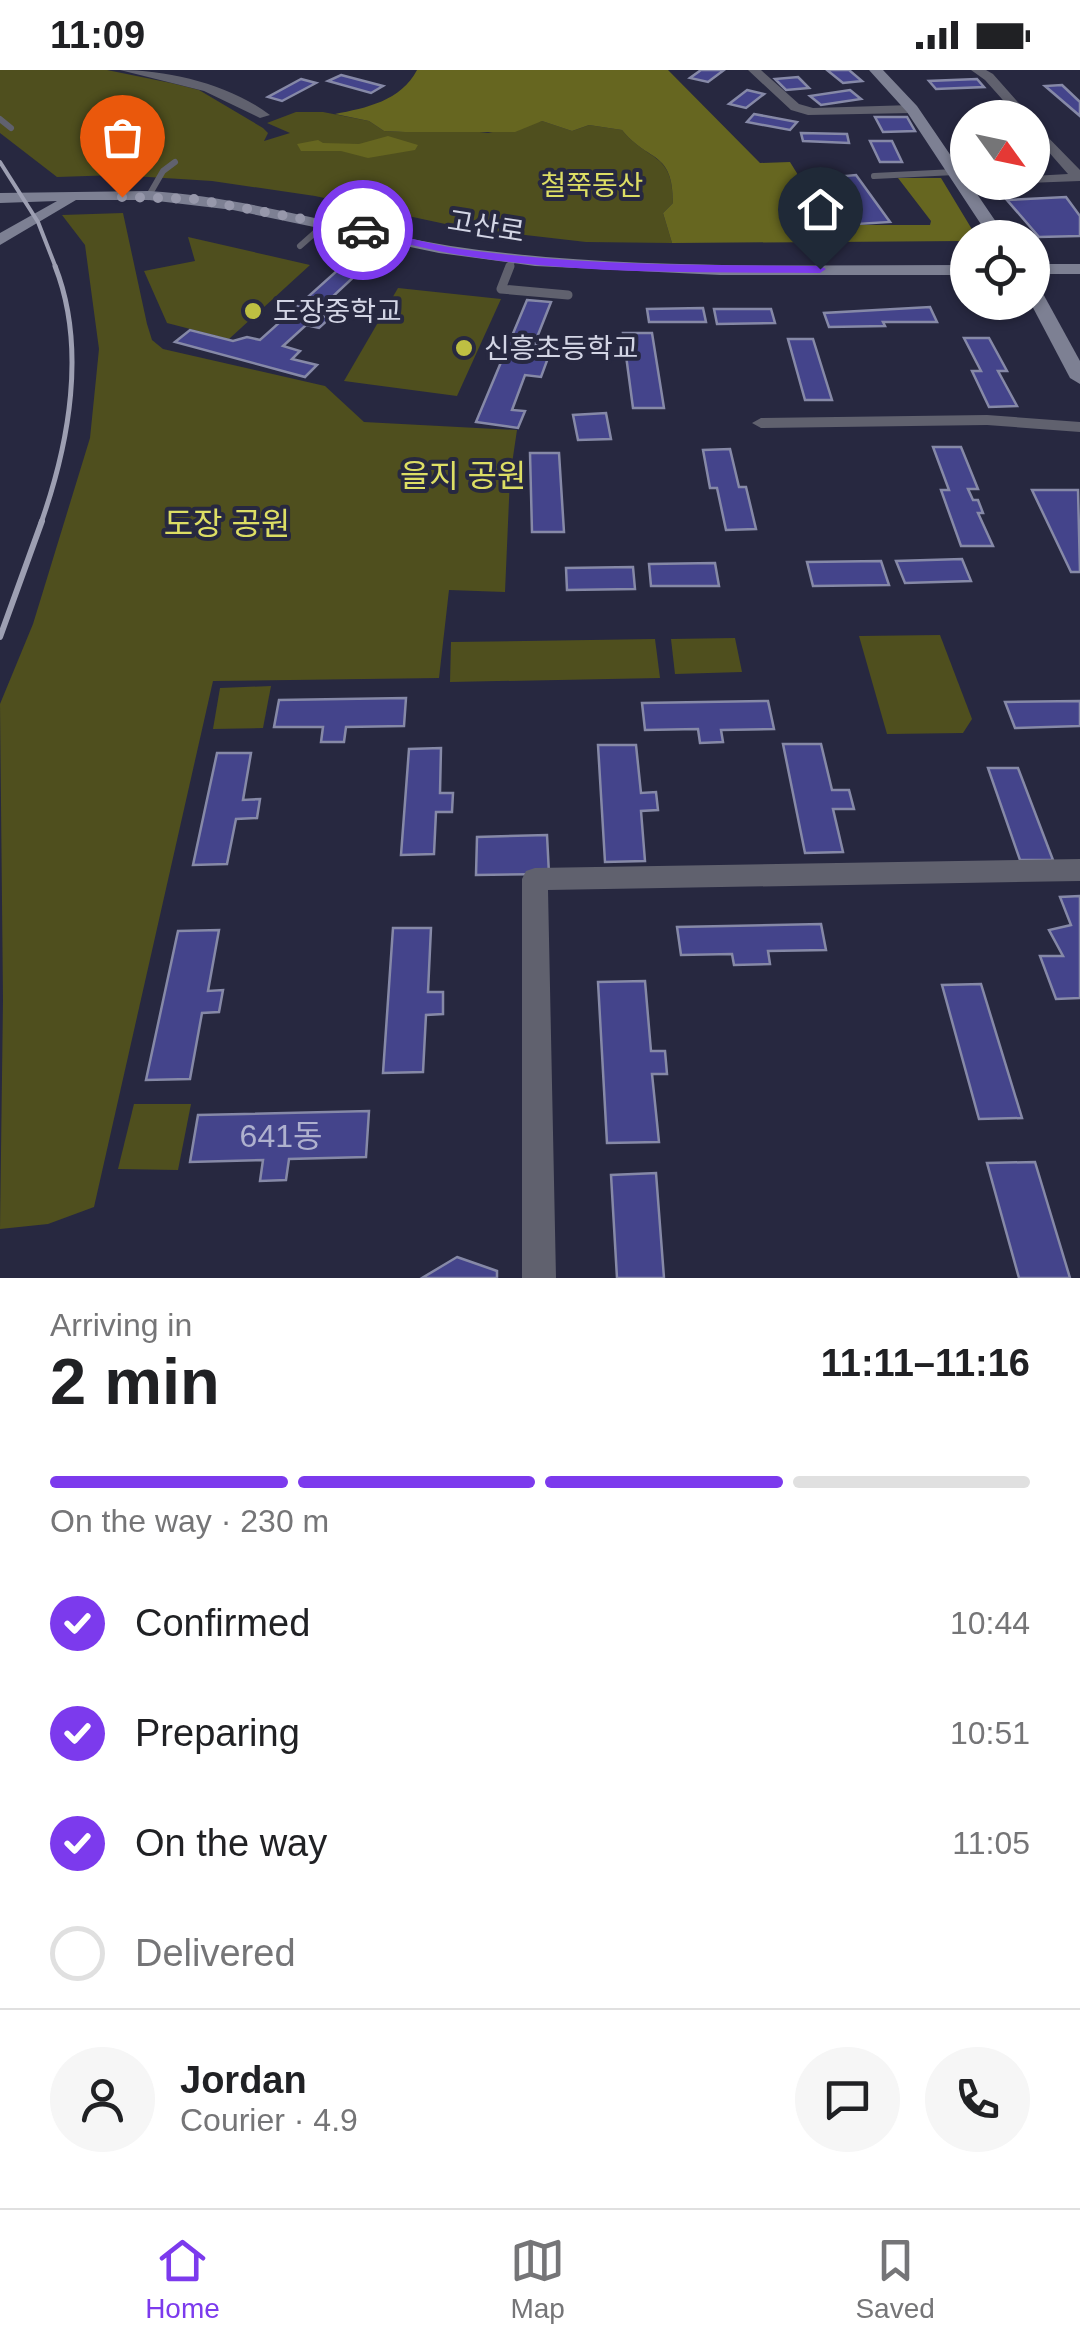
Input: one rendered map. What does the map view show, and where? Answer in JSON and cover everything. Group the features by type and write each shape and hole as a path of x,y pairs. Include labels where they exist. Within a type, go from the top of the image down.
{"street":[{"path":"126,70 208,88 264,115"},
{"path":"754,70 795,108 812,112 912,109"},
{"path":"876,70 912,109 950,164"},
{"path":"978,70 1008,100"},
{"path":"1050,145 1079,177 1050,179"},
{"path":"0,188 78,197"},
{"path":"0,240 78,197"},
{"name":"고산로","path":"0,198 194,199 327,222 471,254 636,268 950,270"},
{"path":"1050,269 1080,268"},
{"path":"1048,320 1080,378"},
{"path":"761,423 987,420 1080,427"},
{"path":"540,1278 535,879 1080,870"}],"lane":[{"path":"0,119 11,128"},
{"path":"148,197 163,170 175,162"},
{"path":"874,176 950,178"},
{"path":"300,246 327,222"},
{"path":"514,258 501,289 568,295"}],"green space":[{"name":"철쭉동산","path":"0,70 107,70 199,90 263,128 268,133 264,141 290,133 267,123 296,112 323,112 369,121 384,131 455,129 488,133 542,121 572,131 589,125 622,130 658,159 669,174 673,203 663,213 672,243 586,242 464,228 315,196 212,181 117,175 57,177 0,133"},
{"name":"도장 공원","path":"123,213 147,324 152,340 163,349 325,386 364,422 517,430 510,477 505,592 449,590 439,678 213,681 94,1207 48,1224 0,1229 0,704 33,624 90,438 99,349 85,245 62,215"},
{"path":"188,237 310,265 229,339 167,323 144,271 195,261"},
{"path":"398,288 501,299 457,396 344,381"},
{"path":"940,635 972,719 963,733 887,734 859,636"},
{"path":"735,638 742,672 675,674 671,639"},
{"path":"655,639 660,678 450,682 451,642"},
{"path":"271,686 263,728 213,729 220,688"},
{"path":"134,1104 191,1104 178,1170 118,1169"}],"shaded area":[{"path":"417,70 668,70 760,163 790,162 829,225 930,225 931,221 898,178 941,178 950,200 954,200 966,220 950,220 950,241 672,243 663,213 673,203 669,174 658,159 622,130 589,125 572,131 542,121 515,132 384,131 369,121 335,114 370,106 392,96"},
{"path":"388,136 418,145 415,150 368,158 341,151 301,151 297,144 318,140 359,144"}],"building":[{"path":"701,70 724,70 708,82 690,78"},
{"path":"827,70 849,70 862,81 843,83"},
{"path":"341,75 383,86 371,93 328,81"},
{"path":"798,77 809,88 786,90 775,79"},
{"path":"301,79 316,83 282,101 268,97"},
{"path":"977,79 984,87 936,89 929,81"},
{"path":"1062,85 1080,102 1080,116 1045,86"},
{"path":"747,90 764,94 746,108 729,104"},
{"path":"850,90 861,99 821,105 810,96"},
{"path":"754,114 797,122 790,130 747,122"},
{"path":"875,117 907,117 915,131 883,132"},
{"path":"801,133 847,134 849,143 803,141"},
{"path":"870,141 892,141 902,162 880,162"},
{"path":"856,175 890,222 857,224 824,178"},
{"path":"374,197 405,206 379,208 371,204"},
{"path":"1066,197 1080,216 1080,236 1050,237 1050,220 1024,220 1007,200"},
{"path":"340,268 359,272 314,314 330,318 319,328 306,325 283,346 300,351 292,359 317,365 305,377 175,342 190,330 233,341 247,337 260,340"},
{"path":"527,300 551,302 534,345 552,347 541,377 525,375 512,410 525,411 518,428 476,422"},
{"path":"930,307 937,322 829,327 824,313"},
{"path":"703,308 706,322 649,322 647,309"},
{"path":"714,309 771,309 775,323 717,324"},
{"path":"623,333 652,333 664,408 633,408"},
{"path":"964,338 989,338 1007,371 998,371 1017,406 989,407 972,371 981,371"},
{"path":"788,339 813,339 832,400 805,400"},
{"path":"606,413 611,439 578,440 573,415"},
{"path":"933,447 961,447 978,489 968,489 973,500 978,500 983,513 978,513 993,546 961,546 941,490 949,490"},
{"path":"730,449 739,487 746,487 756,529 726,530 717,488 710,488 703,450"},
{"path":"530,453 559,453 564,532 532,532"},
{"path":"1032,490 1078,490 1080,572 1071,572"},
{"path":"962,559 971,581 905,583 896,561"},
{"path":"881,561 889,585 813,586 807,562"},
{"path":"715,563 719,586 651,586 649,564"},
{"path":"633,567 635,589 567,590 566,568"},
{"path":"406,698 404,726 346,727 344,742 321,742 323,727 274,727 279,700"},
{"path":"768,701 774,729 721,730 723,742 700,743 698,729 645,730 642,703"},
{"path":"1080,701 1080,726 1015,728 1005,702"},
{"path":"783,744 821,744 832,790 849,790 854,809 833,809 843,852 805,853"},
{"path":"598,745 636,745 641,793 656,792 658,810 641,811 645,861 605,862"},
{"path":"441,748 440,793 453,793 452,812 436,812 434,854 401,855 409,749"},
{"path":"217,753 251,753 243,800 260,799 257,818 236,819 227,864 193,865"},
{"path":"988,768 1018,768 1053,860 1020,860"},
{"path":"547,835 549,874 476,875 477,837"},
{"path":"1080,896 1080,998 1056,999 1040,956 1063,956 1049,930 1071,925 1060,897"},
{"path":"821,924 826,950 768,951 770,964 734,965 732,954 681,955 677,927"},
{"path":"393,928 431,928 428,992 443,992 443,1014 426,1015 423,1072 383,1073"},
{"path":"219,930 208,991 223,990 219,1012 202,1013 190,1079 146,1080 178,931"},
{"path":"645,981 651,1051 665,1051 667,1074 652,1074 659,1142 607,1143 598,982"},
{"path":"981,984 1022,1118 979,1119 942,985"},
{"path":"369,1111 366,1157 289,1159 286,1180 260,1181 263,1160 190,1162 198,1115"},
{"path":"1035,1162 1070,1278 1019,1278 987,1163"},
{"path":"656,1173 664,1278 617,1278 611,1175"},
{"path":"457,1257 497,1271 497,1278 422,1278"}],"railway":[{"path":"0,162 38,222 56,268"},
{"path":"41,523 60,461 72,362 65,297 55,266"},
{"path":"0,637 42,521"}],"way so far":[{"path":"122,197 194,199 363,230"}],"place":[{"name":"도장중학교","path":"253,311"},
{"name":"신흥초등학교","path":"464,348"}],"route":[{"path":"363,230 471,254 552,263 636,268 820,269"}],"park label":[{"name":"을지 공원","path":"463,476"}]}
